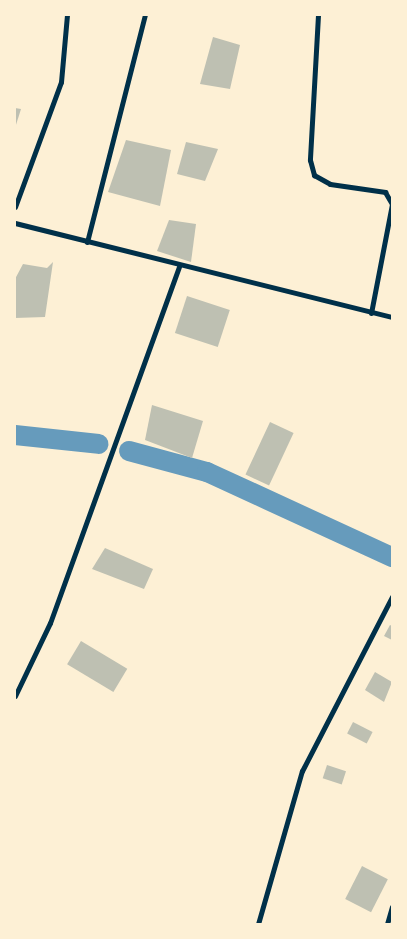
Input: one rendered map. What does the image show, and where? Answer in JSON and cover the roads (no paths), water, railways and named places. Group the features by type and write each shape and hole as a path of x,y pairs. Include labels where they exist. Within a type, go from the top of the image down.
{"street":[{"path":"15,207 61,82 67,15"},
{"path":"86,242 145,15"},
{"path":"318,15 310,160 314,175 330,184 385,192 392,204 371,313"},
{"path":"15,223 179,267 392,317"},
{"path":"15,696 50,623 179,267"},
{"path":"258,924 302,771 392,597"},
{"path":"387,924 392,907"}],"waterway":[{"path":"15,435 99,444"},
{"path":"129,451 207,472 392,557"}]}
